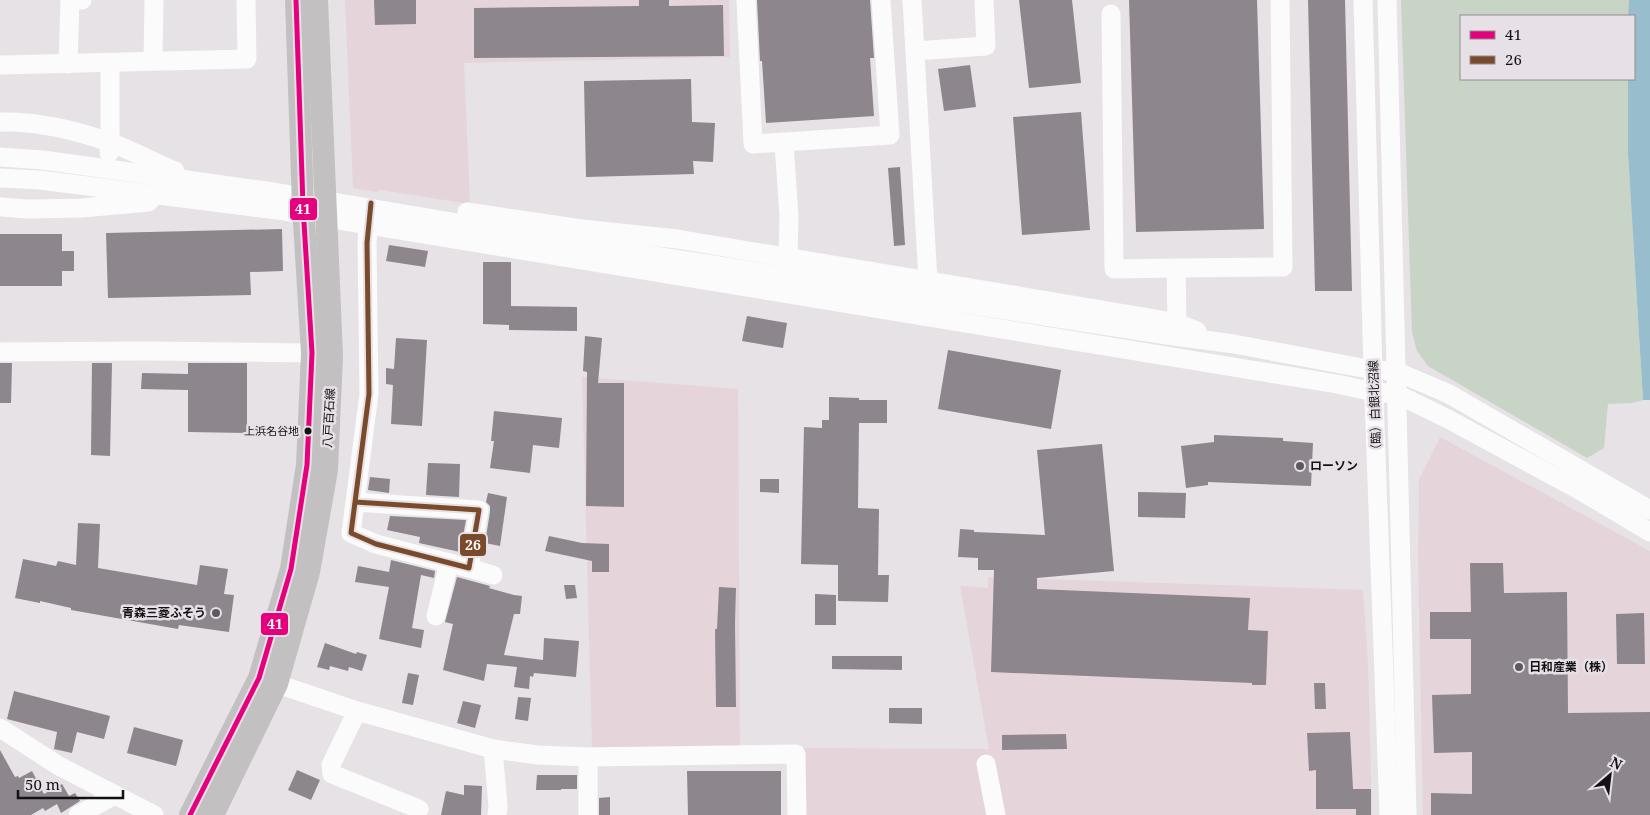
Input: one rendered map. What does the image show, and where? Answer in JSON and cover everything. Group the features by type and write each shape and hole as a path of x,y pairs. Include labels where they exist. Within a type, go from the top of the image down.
{"main road":[{"name":"八戸百石線","path":"190,815 268,681 291,569 307,465 312,353 296,0"},
{"name":"八戸百石線","path":"213,815 268,681 309,572 327,470 332,356 318,0"}],"street":[{"path":"68,64 70,0 82,0"},
{"path":"153,61 154,0"},
{"path":"0,66 247,59 246,0"},
{"path":"746,0 753,144 890,135 881,0"},
{"path":"912,0 928,281"},
{"path":"915,51 986,46 984,0"},
{"path":"1111,14 1114,269 1283,267 1280,0"},
{"name":"（臨）白銀北沼線","path":"1363,0 1373,370 1390,815"},
{"name":"（臨）白銀北沼線","path":"1386,0 1407,815"},
{"path":"101,206 110,143 110,63"},
{"path":"0,122 42,126 82,133 242,197"},
{"path":"784,143 789,216 788,258"},
{"path":"0,157 43,160 274,192 636,253 1172,329"},
{"path":"0,178 40,180 276,210 1337,384 1374,392 1397,394 1456,423 1581,491 1650,532"},
{"path":"0,207 28,209 82,208 165,200 242,197 327,211 368,229 409,239 582,267 669,288 1168,368 1231,368"},
{"path":"327,211 371,203 405,203 582,229 677,239 928,281 1172,329 1234,344 1373,370 1396,371 1449,394 1650,510"},
{"path":"371,203 368,229 369,394 351,533 376,544 493,575"},
{"path":"1172,329 1176,268"},
{"path":"0,352 312,353"},
{"path":"356,502 479,510 469,568"},
{"path":"436,616 449,563"},
{"path":"268,681 357,711 493,749 538,755 588,757 796,754 797,815"},
{"path":"357,711 331,765 332,774 419,809"},
{"path":"0,728 59,766 154,815"},
{"path":"493,749 498,806 497,815"},
{"path":"588,757 588,815"},
{"path":"986,764 996,815"},
{"path":"78,815 115,795"}],"path":[{"path":"1472,15 1477,0"},
{"path":"1469,80 1479,283 1484,302 1494,319 1506,332 1536,351 1608,366"}],"shaded area":[{"path":"345,0 729,0 730,57 464,63 470,204 381,190 377,192 353,188"},
{"path":"582,377 738,389 740,746 592,747"},
{"path":"1440,437 1650,551 1650,815 1423,815 1418,556 1419,479"},
{"path":"988,577 1363,590 1368,663 1372,815 804,815 803,748 989,749 960,586 988,588"}],"green space":[{"path":"1401,0 1629,0 1628,15 1460,15 1460,80 1628,80 1628,153 1643,400 1632,403 1608,404 1604,448 1587,458 1428,366 1417,351 1412,332"}],"water":[{"path":"1629,0 1650,0 1650,400 1643,400 1628,153 1628,80 1635,80 1635,15 1628,15"}],"building":[{"path":"374,0 416,0 416,24 375,25"},
{"path":"639,0 669,0 669,6 723,5 724,56 474,58 474,8 639,6"},
{"path":"757,0 870,0 874,58 870,58 874,116 766,123"},
{"path":"1019,0 1072,0 1081,83 1029,88"},
{"path":"1129,0 1257,0 1264,229 1136,232"},
{"path":"1308,0 1345,0 1352,291 1315,291"},
{"path":"970,65 976,107 944,111 938,69"},
{"path":"691,79 692,122 715,123 713,162 693,161 694,174 586,177 584,81"},
{"path":"1081,112 1090,230 1022,235 1013,117"},
{"path":"900,167 905,245 894,246 888,168"},
{"path":"282,229 283,271 250,272 251,295 108,298 106,233"},
{"path":"0,234 62,234 62,251 74,251 74,271 62,271 62,286 0,286"},
{"path":"389,245 428,251 425,267 386,261"},
{"path":"483,262 511,262 511,306 577,307 577,331 509,330 509,325 483,324"},
{"path":"747,316 787,323 783,348 742,341"},
{"path":"585,336 602,338 598,383 624,383 624,507 586,506 587,372 583,371"},
{"path":"396,338 427,340 422,426 391,424 393,385 386,384 386,368 394,369"},
{"path":"948,350 1061,370 1051,429 938,409"},
{"path":"0,363 12,363 11,403 0,403"},
{"path":"92,363 112,363 110,456 91,455"},
{"path":"188,363 247,363 247,433 188,432 188,390 141,389 142,373 188,374"},
{"path":"829,397 887,400 887,423 859,423 858,508 879,509 878,575 889,575 888,602 838,601 838,565 801,564 804,427 822,428 822,420 829,420"},
{"path":"494,411 562,418 559,448 533,445 530,473 490,468 494,441 491,441"},
{"path":"1214,435 1283,438 1283,441 1313,443 1311,486 1208,482 1208,485 1186,488 1181,446 1214,442"},
{"path":"1102,444 1114,571 1037,578 1037,589 1250,598 1248,630 1268,631 1266,685 991,672 994,570 978,570 978,558 958,557 960,529 974,530 974,532 1045,535 1037,450"},
{"path":"428,463 460,464 459,497 426,495"},
{"path":"370,477 390,479 389,493 368,490"},
{"path":"760,479 779,479 779,493 760,492"},
{"path":"1138,492 1186,493 1185,518 1138,517"},
{"path":"488,493 507,497 500,546 485,543 490,512 490,506 486,502"},
{"path":"390,516 466,520 460,552 419,543 420,537 387,530"},
{"path":"78,523 100,524 98,568 197,585 200,565 228,569 224,594 234,595 229,632 179,625 178,629 71,610 71,608 40,601 40,603 15,598 23,559 56,566 58,561 76,565"},
{"path":"549,536 582,543 609,544 609,572 592,572 592,561 545,551"},
{"path":"391,560 435,571 434,578 421,575 412,628 424,630 421,648 379,639 389,587 355,582 358,566 389,572"},
{"name":"日和産業（株）","path":"1470,563 1503,563 1504,593 1567,592 1568,713 1650,712 1650,815 1431,815 1431,793 1472,794 1472,752 1434,753 1432,695 1471,694 1471,639 1430,639 1430,612 1471,612"},
{"path":"457,577 490,586 489,588 522,596 520,614 514,614 504,655 543,660 544,638 579,641 576,677 534,673 533,677 530,676 529,689 514,687 517,667 487,664 484,681 443,670 453,624 445,622"},
{"path":"564,585 575,585 577,598 566,599"},
{"path":"719,587 736,588 736,707 716,707 715,629 717,629"},
{"path":"815,594 836,595 836,625 815,625"},
{"path":"1644,613 1645,664 1617,664 1616,614"},
{"path":"325,643 356,654 357,652 367,655 362,671 349,667 348,671 330,666 329,670 317,667"},
{"path":"832,656 902,656 902,670 832,669"},
{"path":"408,673 419,675 413,705 402,703"},
{"path":"1314,683 1325,683 1326,709 1315,709"},
{"path":"14,691 110,716 104,739 77,732 72,753 54,749 57,732 7,719"},
{"path":"518,697 531,698 528,721 515,719"},
{"path":"463,701 481,705 475,728 457,723"},
{"path":"889,708 922,708 922,724 889,723"},
{"path":"134,727 183,740 176,766 127,753"},
{"path":"1350,732 1353,789 1371,789 1371,815 1356,815 1356,809 1316,809 1316,770 1309,771 1307,733"},
{"path":"1066,734 1067,749 1002,750 1002,735"},
{"path":"0,750 15,777 18,776 19,778 32,771 44,794 62,784 69,796 75,793 80,801 61,813 57,804 45,811 43,808 31,815 0,815"},
{"path":"297,770 320,780 311,800 288,790"},
{"path":"687,771 781,771 781,815 688,815"},
{"path":"537,775 577,775 577,789 536,790"},
{"path":"464,785 482,786 481,815 441,815 446,791 464,795"},
{"path":"610,797 610,815 599,815 599,798"}],"transit line":[{"name":"41","path":"190,815 259,678 291,569 307,465 312,353 303,206 296,0"},
{"name":"26","path":"355,502 479,510 469,568 376,544 351,533 369,394 367,243 371,203"}],"place":[{"name":"上浜名谷地","path":"308,431"},
{"name":"ローソン","path":"1300,466"},
{"name":"青森三菱ふそう","path":"216,613"},
{"name":"日和産業（株）","path":"1519,667"}]}
